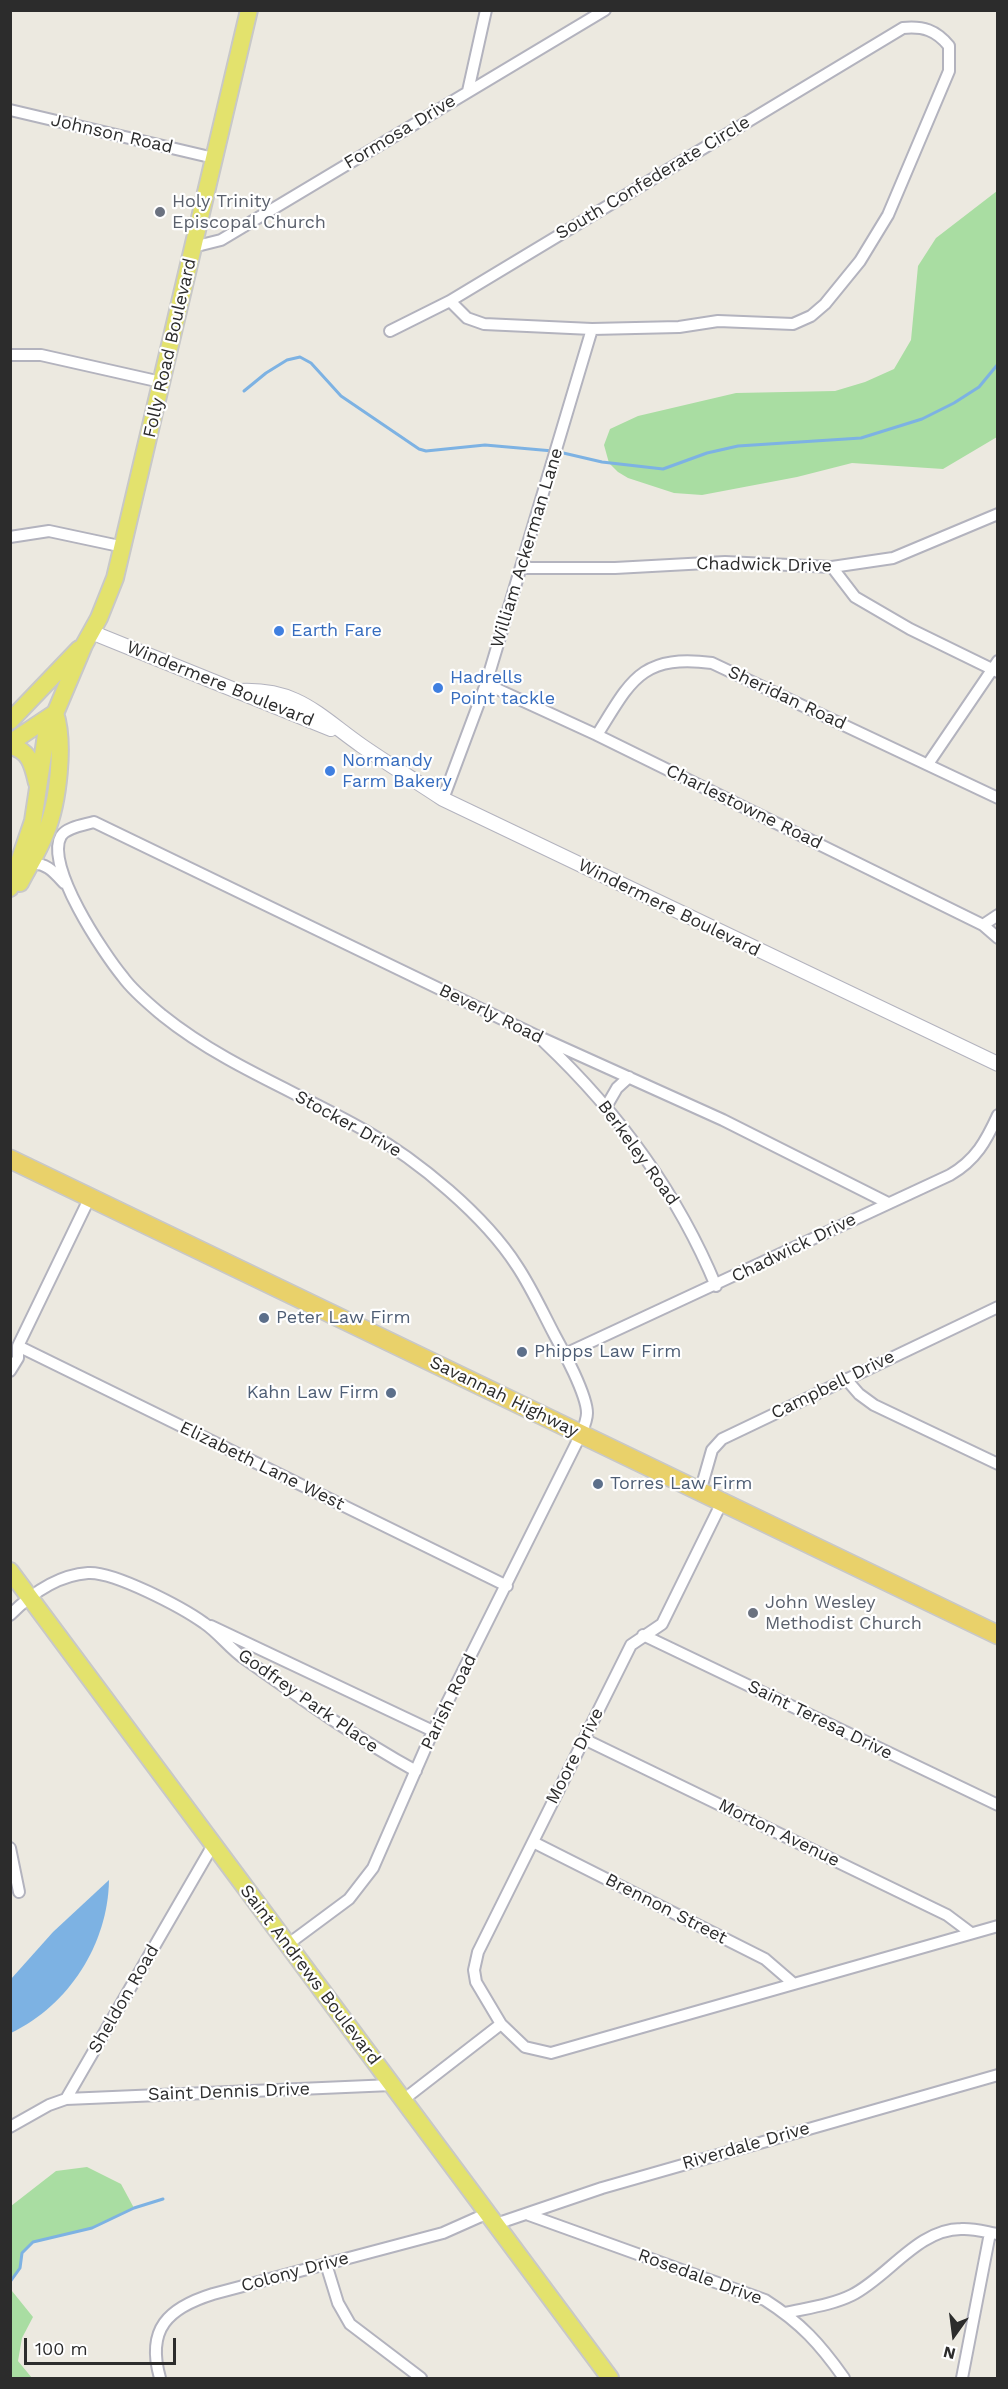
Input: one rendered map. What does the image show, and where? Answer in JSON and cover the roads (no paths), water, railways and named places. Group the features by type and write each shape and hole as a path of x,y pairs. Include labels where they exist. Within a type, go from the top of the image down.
{"highway":[{"name":"Savannah Highway","path":"10,1159 998,1635"}],"main road":[{"name":"Folly Road Boulevard","path":"10,888 39,794 46,735 87,638 107,599 124,547 249,10"},
{"name":"Folly Road Boulevard","path":"10,721 87,638"},
{"path":"10,899 46,831 54,797 61,737 55,712 10,744 25,752 31,761 39,794"},
{"name":"Saint Andrews Boulevard","path":"10,1570 610,2379"}],"street":[{"path":"468,92 486,10"},
{"name":"Formosa Drive","path":"193,247 221,240 605,10"},
{"name":"South Confederate Circle","path":"390,331 450,301 891,34 903,28 915,27 928,29 942,36 949,46 949,71 888,215 860,261 825,304 811,316 794,324 718,321 679,327 592,329"},
{"name":"Johnson Road","path":"10,110 214,158"},
{"path":"450,301 467,318 484,324 592,329"},
{"name":"William Ackerman Lane","path":"443,799 486,684 592,329"},
{"path":"10,355 41,355 161,382"},
{"name":"Chadwick Drive","path":"521,568 615,568 725,562 832,567 892,558 998,514"},
{"path":"10,537 49,531 124,547"},
{"path":"832,567 855,597 910,630 995,667 928,764"},
{"name":"Windermere Boulevard","path":"87,638 238,691 255,700 350,737"},
{"name":"Sheridan Road","path":"597,735 637,675 657,665 691,660 712,663 998,798"},
{"name":"Charlestowne Road","path":"486,684 597,735 983,925 998,938"},
{"name":"Windermere Boulevard","path":"238,691 256,690 306,703 350,737 443,799 998,1064"},
{"name":"Stocker Drive","path":"70,891 61,865 58,847 60,838 65,831 94,822"},
{"name":"Beverly Road","path":"94,822 537,1036 723,1120 888,1203"},
{"name":"Stocker Drive","path":"30,864 38,863 52,869 70,891 103,950 124,979 160,1013 193,1039 232,1063 375,1136 409,1158 454,1197 517,1266 566,1354 587,1410 581,1434"},
{"path":"983,925 998,915"},
{"name":"Berkeley Road","path":"537,1036 578,1074 606,1107 670,1194 702,1252 716,1286"},
{"path":"606,1107 617,1088 629,1077"},
{"name":"Chadwick Drive","path":"566,1354 950,1175 968,1165 979,1152 994,1132 998,1115"},
{"path":"10,1371 18,1358 18,1346 90,1197"},
{"name":"Campbell Drive","path":"700,1492 712,1450 722,1439 998,1307"},
{"name":"Elizabeth Lane West","path":"18,1346 507,1586"},
{"path":"846,1379 859,1394 874,1405 998,1464"},
{"name":"Parish Road","path":"286,1945 349,1899 362,1886 373,1868 434,1731 581,1434"},
{"name":"Moore Drive","path":"722,1502 662,1624 631,1645 478,1952 474,1970 476,1982 501,2024 525,2047 551,2053 998,1926"},
{"name":"Godfrey Park Place","path":"10,1615 29,1596 67,1576 91,1572 125,1581 205,1623 434,1731"},
{"name":"Godfrey Park Place","path":"205,1623 220,1640 251,1664 371,1746 416,1771"},
{"name":"Saint Teresa Drive","path":"643,1635 998,1805"},
{"name":"Morton Avenue","path":"584,1739 947,1915 971,1933"},
{"name":"Brennon Street","path":"533,1842 765,1959 794,1984"},
{"name":"Sheldon Road","path":"66,2099 213,1845"},
{"path":"10,1848 20,1893"},
{"path":"403,2100 501,2024"},
{"name":"Riverdale Drive","path":"492,2218 529,2215 566,2199 602,2188 998,2075"},
{"name":"Saint Dennis Drive","path":"66,2099 392,2085"},
{"path":"10,2127 48,2105 66,2099"},
{"name":"Rosedale Drive","path":"529,2215 765,2300 785,2313 820,2344 844,2379"},
{"name":"Colony Drive","path":"160,2379 153,2348 159,2330 178,2307 213,2294 492,2218"},
{"path":"785,2313 839,2301 854,2294 929,2238 939,2234 959,2229 994,2233 962,2379"},
{"path":"326,2264 338,2303 350,2324 421,2379"}],"water":[{"path":"109,1880 107,1904 101,1927 93,1949 81,1970 51,2006 32,2021 11,2033 11,1979 53,1932"}],"waterway":[{"path":"244,391 287,360 300,357 311,363 341,396 419,449 426,451 485,445 553,451"},
{"path":"559,452 602,462 663,469 707,453 738,446 861,438 922,419 954,403 979,387 998,364"},
{"path":"10,2282 20,2268 22,2253 33,2242 92,2228 134,2208 163,2199"}],"place":[{"name":"Holy Trinity Episcopal Church","path":"160,212"},
{"name":"Earth Fare","path":"279,631"},
{"name":"Hadrells Point tackle","path":"438,688"},
{"name":"Normandy Farm Bakery","path":"330,771"},
{"name":"Peter Law Firm","path":"264,1318"},
{"name":"Phipps Law Firm","path":"522,1352"},
{"name":"Kahn Law Firm","path":"391,1393"},
{"name":"Torres Law Firm","path":"598,1484"},
{"name":"John Wesley Methodist Church","path":"753,1613"}]}
